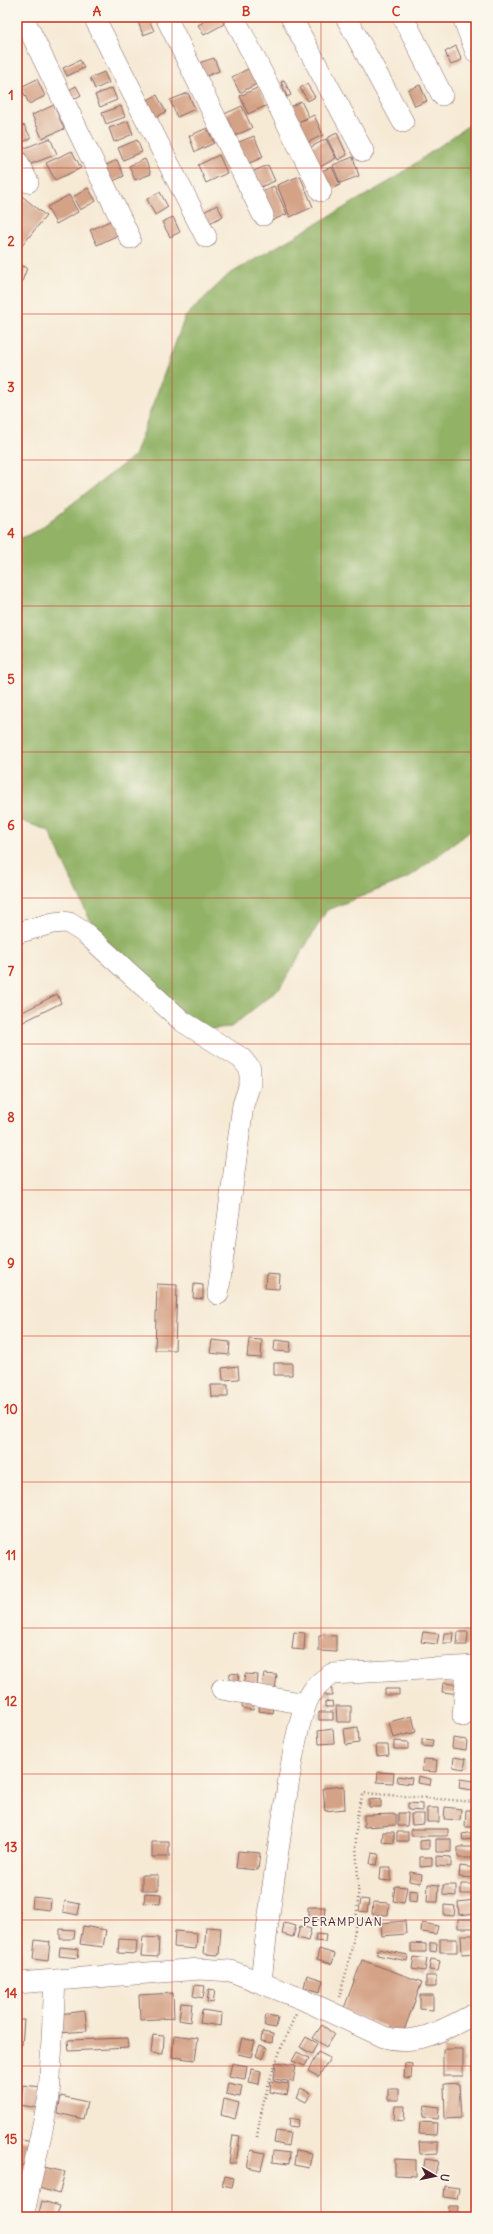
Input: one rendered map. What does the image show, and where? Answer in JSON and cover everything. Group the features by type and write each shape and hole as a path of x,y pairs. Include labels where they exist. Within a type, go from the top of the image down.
{"street":[{"path":"23,17 130,238"},
{"path":"94,17 206,237"},
{"path":"166,17 263,215"},
{"path":"234,17 321,190"},
{"path":"291,17 363,151"},
{"path":"346,17 402,122"},
{"path":"403,17 442,95"},
{"path":"463,17 476,52"},
{"path":"17,161 28,182"},
{"path":"17,933 53,923 69,923 86,933 182,1021 241,1058 250,1069 250,1084 243,1105 218,1294"},
{"path":"261,1982 268,1914 292,1762 306,1704 317,1685 332,1674 471,1667 463,1716"},
{"path":"222,1689 306,1704"},
{"path":"17,1983 200,1969 231,1971 335,2013 384,2037 398,2041 417,2039 445,2029 476,2013"},
{"path":"23,2217 50,2092 55,1981"}],"path":[{"path":"335,2013 349,1963 358,1899 358,1813 364,1793 476,1802"},
{"path":"257,2137 262,2102 276,2058 302,1999"}],"green space":[{"path":"476,120 476,827 408,878 327,910 280,988 231,1027 197,1030 97,935 49,831 17,819 17,540 37,531 134,456 185,317 228,275 392,180"}],"building":[{"path":"141,17 148,17 154,31 143,35 137,19"},
{"path":"213,17 220,17 224,24 204,35 198,25"},
{"path":"456,46 462,60 451,65 445,52"},
{"path":"214,58 219,71 204,77 199,63"},
{"path":"80,60 84,68 67,76 63,68"},
{"path":"250,68 258,83 240,93 232,77"},
{"path":"104,72 109,83 95,89 90,78"},
{"path":"37,79 45,96 29,104 21,87"},
{"path":"284,80 291,95 287,97 281,82"},
{"path":"307,84 315,97 308,101 300,88"},
{"path":"420,85 427,101 415,106 408,90"},
{"path":"76,86 81,95 69,102 64,93"},
{"path":"259,87 268,105 248,114 240,96"},
{"path":"112,88 117,100 100,107 95,95"},
{"path":"188,93 195,109 177,117 170,100"},
{"path":"157,95 166,112 149,121 140,104"},
{"path":"301,101 309,117 294,124 286,109"},
{"path":"54,105 64,129 42,138 32,115"},
{"path":"121,106 125,117 106,124 102,113"},
{"path":"242,106 252,128 230,138 220,116"},
{"path":"314,115 323,135 300,146 291,126"},
{"path":"128,121 133,134 114,142 109,128"},
{"path":"24,125 31,138 17,145 17,129"},
{"path":"207,128 214,143 195,152 189,136"},
{"path":"337,133 347,155 338,160 327,138"},
{"path":"254,136 263,157 243,166 234,144"},
{"path":"50,138 57,154 26,166 20,150"},
{"path":"326,139 336,158 315,170 304,151"},
{"path":"137,140 142,152 123,160 118,148"},
{"path":"72,151 81,168 55,180 46,163"},
{"path":"219,155 227,173 206,183 198,165"},
{"path":"353,157 359,176 340,183 333,165"},
{"path":"145,159 151,174 135,180 129,166"},
{"path":"117,160 124,176 107,184 100,168"},
{"path":"268,165 275,181 253,190 247,174"},
{"path":"332,167 340,185 323,192 316,173"},
{"path":"300,176 313,207 290,217 277,185"},
{"path":"274,186 287,214 271,221 258,194"},
{"path":"88,188 96,201 80,210 73,197"},
{"path":"17,192 46,216 20,248 17,246"},
{"path":"160,192 168,207 155,215 147,199"},
{"path":"69,195 78,212 56,224 47,207"},
{"path":"217,205 223,216 208,224 202,213"},
{"path":"173,217 180,232 170,237 162,222"},
{"path":"112,220 118,235 97,245 90,230"},
{"path":"17,264 27,268 21,284 17,282"},
{"path":"57,994 61,1003 17,1025 17,1015"},
{"path":"266,1274 280,1275 279,1289 265,1288"},
{"path":"157,1284 177,1285 175,1350 155,1350"},
{"path":"194,1284 203,1285 203,1299 193,1298"},
{"path":"249,1339 262,1340 261,1358 247,1357"},
{"path":"212,1340 230,1342 229,1355 210,1353"},
{"path":"275,1340 291,1342 290,1352 274,1351"},
{"path":"274,1363 292,1363 292,1375 274,1375"},
{"path":"238,1366 239,1379 223,1380 222,1368"},
{"path":"211,1385 228,1385 228,1397 212,1397"},
{"path":"294,1632 305,1633 304,1650 292,1649"},
{"path":"423,1632 439,1634 437,1644 421,1642"},
{"path":"458,1632 468,1632 467,1645 457,1645"},
{"path":"444,1633 453,1633 452,1643 443,1643"},
{"path":"319,1635 336,1636 336,1652 319,1651"},
{"path":"230,1673 239,1674 238,1685 229,1684"},
{"path":"245,1674 258,1675 257,1687 243,1686"},
{"path":"264,1674 277,1675 275,1690 262,1688"},
{"path":"443,1683 461,1685 460,1694 442,1692"},
{"path":"325,1689 332,1689 332,1696 325,1696"},
{"path":"385,1689 399,1689 399,1695 385,1695"},
{"path":"243,1696 255,1697 253,1710 242,1708"},
{"path":"261,1697 275,1699 273,1713 259,1711"},
{"path":"332,1701 333,1707 325,1707 325,1702"},
{"path":"336,1706 351,1706 351,1722 337,1722"},
{"path":"319,1712 333,1712 333,1720 319,1720"},
{"path":"412,1716 416,1732 393,1738 389,1722"},
{"path":"358,1727 359,1743 346,1745 344,1729"},
{"path":"333,1729 334,1743 319,1744 318,1731"},
{"path":"453,1738 467,1740 466,1750 452,1748"},
{"path":"422,1739 433,1740 432,1747 422,1746"},
{"path":"394,1741 408,1742 408,1749 394,1749"},
{"path":"376,1745 388,1745 389,1755 377,1756"},
{"path":"454,1757 466,1759 464,1769 453,1767"},
{"path":"423,1759 437,1760 436,1772 422,1771"},
{"path":"378,1772 394,1773 393,1783 377,1782"},
{"path":"398,1776 412,1778 411,1784 397,1782"},
{"path":"418,1776 431,1779 430,1785 417,1783"},
{"path":"460,1779 473,1781 472,1790 459,1788"},
{"path":"344,1786 345,1809 325,1811 323,1788"},
{"path":"381,1799 381,1807 369,1807 369,1800"},
{"path":"408,1803 422,1804 422,1811 408,1810"},
{"path":"445,1807 461,1809 460,1820 444,1819"},
{"path":"427,1808 439,1808 439,1822 427,1822"},
{"path":"466,1810 476,1810 476,1827 465,1827"},
{"path":"398,1813 408,1813 407,1826 398,1826"},
{"path":"396,1814 396,1825 364,1827 364,1815"},
{"path":"411,1814 424,1814 424,1824 412,1825"},
{"path":"411,1829 448,1829 448,1836 411,1836"},
{"path":"383,1832 394,1832 394,1843 382,1842"},
{"path":"397,1832 408,1832 408,1841 397,1841"},
{"path":"475,1832 476,1839 463,1840 462,1834"},
{"path":"436,1839 451,1839 451,1852 436,1852"},
{"path":"429,1840 429,1849 420,1849 420,1841"},
{"path":"152,1842 169,1842 169,1857 152,1857"},
{"path":"458,1847 476,1847 475,1858 458,1858"},
{"path":"238,1851 260,1853 258,1870 236,1868"},
{"path":"372,1853 379,1854 377,1865 370,1864"},
{"path":"436,1856 451,1857 451,1867 436,1866"},
{"path":"420,1857 432,1857 432,1866 420,1867"},
{"path":"460,1866 476,1868 476,1878 459,1877"},
{"path":"381,1867 391,1867 391,1881 380,1880"},
{"path":"410,1872 422,1874 421,1883 409,1881"},
{"path":"142,1875 158,1875 158,1890 142,1890"},
{"path":"428,1884 439,1885 438,1902 427,1902"},
{"path":"461,1884 474,1884 474,1894 461,1894"},
{"path":"443,1885 456,1885 456,1896 443,1895"},
{"path":"395,1886 407,1887 404,1903 393,1901"},
{"path":"409,1890 418,1891 417,1902 409,1901"},
{"path":"145,1893 161,1894 160,1904 144,1903"},
{"path":"33,1897 51,1899 50,1910 32,1908"},
{"path":"361,1899 369,1900 367,1912 359,1911"},
{"path":"475,1900 476,1913 459,1915 458,1902"},
{"path":"65,1901 80,1904 78,1915 63,1912"},
{"path":"373,1902 389,1903 388,1915 372,1914"},
{"path":"444,1905 455,1906 454,1916 444,1915"},
{"path":"308,1907 325,1907 324,1919 308,1919"},
{"path":"17,1910 20,1911 19,1919 17,1919"},
{"path":"458,1919 476,1919 476,1928 458,1928"},
{"path":"405,1921 406,1934 382,1936 381,1923"},
{"path":"284,1923 296,1926 293,1937 282,1934"},
{"path":"422,1923 438,1926 436,1934 421,1932"},
{"path":"83,1926 106,1930 103,1947 80,1944"},
{"path":"300,1926 311,1929 308,1941 297,1938"},
{"path":"206,1927 221,1928 219,1955 204,1954"},
{"path":"60,1929 75,1930 74,1939 60,1939"},
{"path":"175,1931 197,1933 196,1949 174,1947"},
{"path":"316,1934 326,1935 325,1942 315,1941"},
{"path":"461,1935 476,1935 476,1953 462,1954"},
{"path":"143,1937 159,1938 158,1957 141,1956"},
{"path":"119,1939 137,1940 136,1954 118,1953"},
{"path":"440,1939 457,1939 457,1952 440,1952"},
{"path":"35,1940 50,1942 48,1961 33,1959"},
{"path":"17,1943 22,1944 20,1963 17,1963"},
{"path":"411,1943 426,1944 426,1952 411,1952"},
{"path":"430,1943 437,1943 436,1952 430,1951"},
{"path":"60,1947 79,1949 78,1958 59,1956"},
{"path":"319,1949 335,1954 332,1964 317,1959"},
{"path":"378,1949 408,1955 407,1961 377,1955"},
{"path":"414,1957 427,1959 425,1971 412,1969"},
{"path":"431,1959 440,1961 438,1971 429,1970"},
{"path":"362,1960 422,1982 403,2033 343,2011"},
{"path":"307,1975 323,1980 320,1992 304,1987"},
{"path":"426,1976 436,1976 436,1987 426,1987"},
{"path":"195,1985 205,1986 203,1998 193,1996"},
{"path":"209,1989 215,1990 213,2003 207,2002"},
{"path":"173,1993 174,2018 140,2020 139,1995"},
{"path":"420,1995 433,1995 433,2010 420,2009"},
{"path":"181,2003 192,2004 190,2022 179,2020"},
{"path":"202,2010 222,2013 221,2026 200,2023"},
{"path":"85,2011 87,2031 59,2033 58,2014"},
{"path":"266,2015 278,2017 276,2028 264,2026"},
{"path":"17,2020 24,2020 22,2045 17,2044"},
{"path":"322,2025 334,2034 326,2047 313,2038"},
{"path":"262,2032 273,2034 272,2043 261,2041"},
{"path":"153,2035 164,2036 163,2054 151,2053"},
{"path":"174,2035 198,2038 195,2060 172,2057"},
{"path":"306,2037 317,2043 312,2054 300,2047"},
{"path":"127,2038 128,2048 69,2051 68,2040"},
{"path":"242,2038 255,2041 251,2057 238,2054"},
{"path":"260,2045 267,2048 263,2059 256,2056"},
{"path":"443,2049 463,2049 463,2076 443,2076"},
{"path":"297,2052 309,2058 305,2066 292,2061"},
{"path":"318,2052 330,2058 319,2077 308,2071"},
{"path":"276,2062 296,2065 293,2082 274,2079"},
{"path":"232,2063 247,2066 245,2079 229,2076"},
{"path":"405,2063 412,2064 411,2079 404,2078"},
{"path":"472,2067 476,2067 476,2084 473,2084"},
{"path":"251,2069 261,2071 259,2084 249,2082"},
{"path":"271,2081 289,2084 287,2095 270,2092"},
{"path":"228,2083 242,2086 240,2097 226,2094"},
{"path":"459,2083 461,2118 445,2119 444,2084"},
{"path":"23,2085 41,2087 38,2108 20,2105"},
{"path":"301,2088 311,2094 306,2102 296,2097"},
{"path":"388,2089 399,2089 399,2100 388,2100"},
{"path":"61,2096 87,2102 83,2119 58,2113"},
{"path":"224,2099 239,2103 235,2119 221,2115"},
{"path":"425,2105 439,2107 438,2119 423,2117"},
{"path":"395,2106 405,2106 404,2121 394,2120"},
{"path":"290,2118 299,2120 297,2127 289,2126"},
{"path":"420,2122 437,2123 436,2135 419,2134"},
{"path":"276,2131 290,2133 288,2146 274,2143"},
{"path":"233,2135 240,2136 236,2163 229,2163"},
{"path":"17,2139 32,2142 27,2166 17,2164"},
{"path":"419,2142 438,2142 438,2153 420,2154"},
{"path":"251,2150 265,2153 261,2170 247,2167"},
{"path":"296,2150 312,2153 309,2168 294,2165"},
{"path":"273,2151 290,2153 289,2164 272,2162"},
{"path":"395,2159 416,2160 416,2176 395,2175"},
{"path":"425,2159 438,2161 435,2175 423,2173"},
{"path":"44,2167 65,2172 59,2194 39,2188"},
{"path":"17,2175 24,2177 17,2197"},
{"path":"225,2176 234,2178 232,2187 222,2185"},
{"path":"445,2186 459,2188 457,2199 444,2197"},
{"path":"42,2201 60,2206 56,2217 38,2217"},
{"path":"449,2206 459,2206 458,2217 448,2217"}],"district":[{"name":"PERAMPUAN","path":"343,1922"}]}
